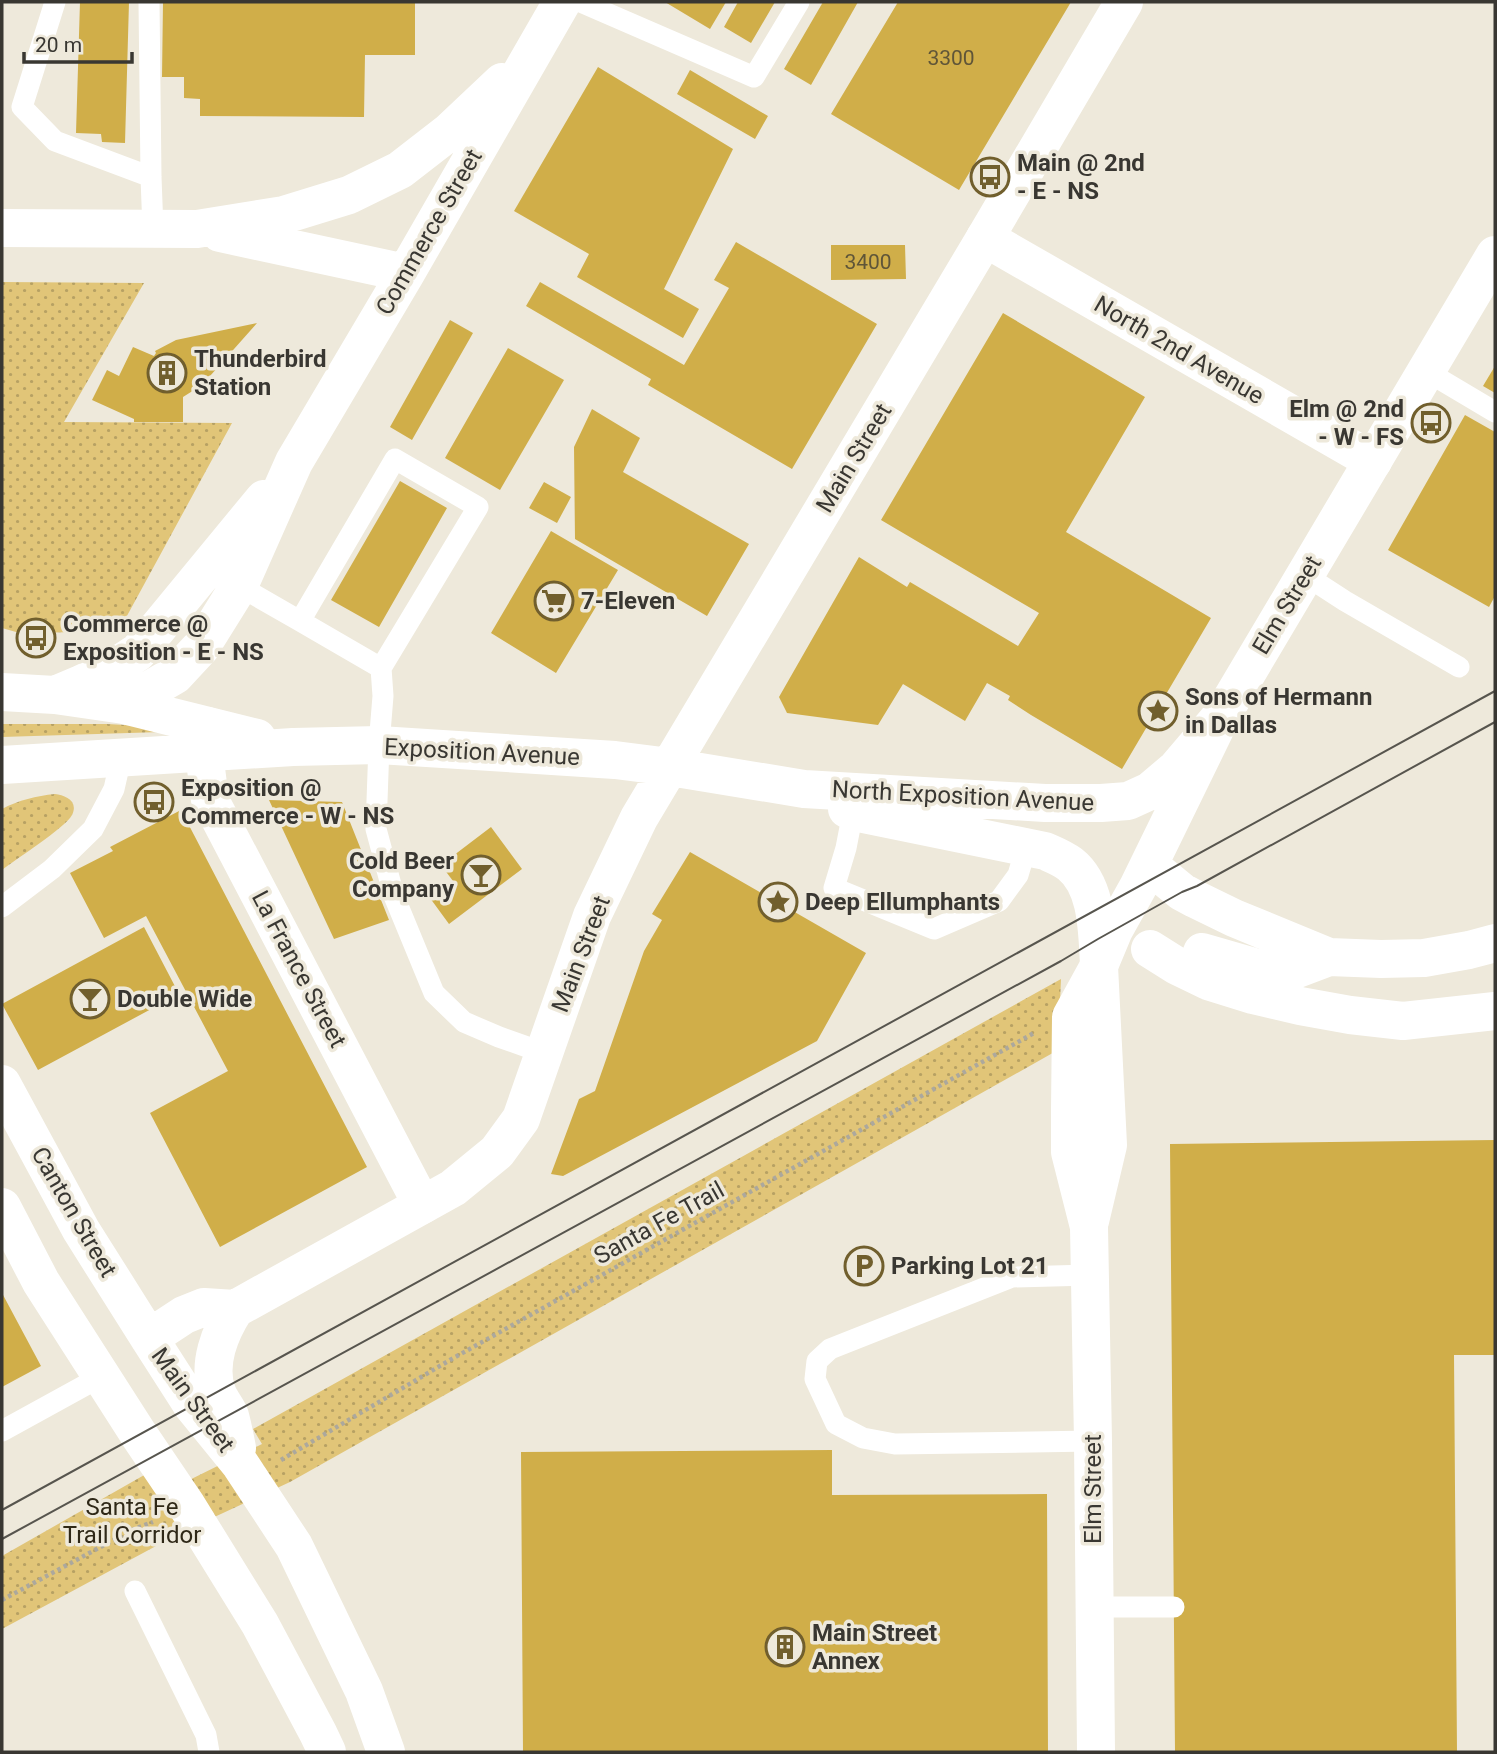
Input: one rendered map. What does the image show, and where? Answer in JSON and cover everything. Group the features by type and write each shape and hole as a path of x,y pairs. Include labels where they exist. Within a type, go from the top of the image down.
{"main road":[{"name":"Commerce Street","path":"124,705 175,675 201,647 239,586 295,462 562,2"},
{"name":"Main Street","path":"386,1752 364,1691 294,1546 240,1464 192,1405 149,1338 184,1315 204,1307 235,1309 453,1188 497,1152 521,1119 592,916 639,818 1124,2"},
{"path":"2,228 197,229 284,215 349,195 400,170 449,132 531,54"},
{"path":"197,229 406,273"},
{"name":"North 2nd Avenue","path":"985,239 1373,461"},
{"name":"Elm Street","path":"1096,1752 1088,1227 1108,1145 1099,967 1114,930 1222,715 1495,255"},
{"name":"Commerce Street","path":"55,695 109,671 138,652 295,462"},
{"path":"2,670 55,695"},
{"name":"Exposition Avenue","path":"2,692 55,695 124,705 206,739 293,747 379,745 670,766"},
{"name":"North Exposition Avenue","path":"670,766 804,789 1045,803 1128,801 1150,791 1176,769 1222,715"},
{"name":"Exposition Avenue","path":"2,765 121,758 206,739"},
{"name":"La France Street","path":"206,739 210,800 422,1205"},
{"path":"2,790 61,762"},
{"path":"804,789 853,812 1045,851 1059,857 1081,876 1088,890 1094,911 1099,967 1124,954 1150,949 1198,950 1261,969 1292,971 1329,957"},
{"path":"1149,865 1195,899 1329,957 1424,958 1495,943"},
{"path":"1150,949 1208,981 1253,995 1350,1015 1403,1021 1495,1011"},
{"name":"Canton Street","path":"2,1084 81,1230 149,1338"},
{"path":"2,1207 41,1282 187,1506 260,1624 327,1752"},
{"path":"235,1309 225,1324 214,1370 217,1392 229,1415 240,1464"}],"lane":[{"path":"55,2 22,107 55,141 151,177"},
{"path":"149,2 153,230"},
{"path":"581,2 754,77 799,2"},
{"path":"1426,371 1495,412"},
{"path":"300,621 396,459 478,507 381,667 383,696 376,830 394,896 434,993 464,1022 544,1053"},
{"path":"1305,575 1459,667"},
{"path":"239,586 381,667"},
{"path":"2,907 52,869 93,829 114,789 121,758"},
{"path":"853,812 834,888 934,929 999,901 1017,875 1026,848"},
{"path":"1090,1275 1012,1278 830,1349 817,1362 815,1379 836,1424 863,1438 895,1444 1093,1441"},
{"path":"2,1431 102,1376"},
{"path":"135,1591 206,1734 209,1752"},
{"path":"1094,1608 1174,1606"}],"path":[{"name":"Santa Fe Trail","path":"282,1460 450,1360 1041,1029"},
{"path":"2,1600 156,1520"}],"green space":[{"path":"2,282 144,283 64,422 232,423 122,625 107,631 38,633 2,628"},
{"path":"2,724 107,724 161,727 161,732 2,737"},
{"path":"55,794 67,797 74,806 68,821 2,870 2,809 28,799"},
{"name":"Santa Fe Trail Corridor","path":"1061,979 1058,1050 290,1482 182,1532 2,1629 2,1556 146,1474 159,1495 262,1444 253,1429"}],"building":[{"path":"80,2 129,2 125,143 102,142 101,134 76,133"},
{"path":"163,2 415,2 415,55 365,55 364,117 200,116 200,99 184,98 184,77 162,77"},
{"path":"665,2 726,2 710,29"},
{"path":"738,2 775,2 751,43 724,27"},
{"path":"823,2 858,2 811,85 784,69"},
{"path":"898,2 1071,2 959,190 831,114"},
{"path":"598,67 733,149 664,289 699,309 683,338 577,277 589,254 514,211"},
{"path":"690,70 768,116 755,139 677,94"},
{"path":"736,242 877,324 792,469 648,385 651,379 526,306 540,282 684,365 729,288 714,280"},
{"path":"831,245 905,245 906,279 831,280"},
{"path":"1003,313 1145,397 1066,532 1211,618 1122,769 1031,715 1008,700 1010,696 987,683 965,721 903,684 878,725 787,713 779,697 859,557 907,587 910,582 1018,646 1039,613 881,520"},
{"path":"450,320 473,333 412,440 390,427"},
{"name":"Thunderbird Station","path":"257,323 202,385 183,397 183,422 134,422 134,419 92,400 107,370 119,376 133,347 154,356 155,351 176,340"},
{"path":"508,348 564,380 500,490 445,458"},
{"path":"1495,366 1495,393 1483,386"},
{"path":"592,409 640,438 623,472 749,544 707,616 575,539 574,447"},
{"path":"1465,415 1495,432 1495,596 1489,607 1388,550"},
{"path":"400,481 447,508 379,627 331,600"},
{"path":"544,482 571,497 557,523 529,508"},
{"name":"7-Eleven","path":"551,531 618,570 556,673 491,633"},
{"path":"269,800 342,802 389,920 334,939"},
{"path":"181,810 367,1167 220,1247 150,1113 228,1071 146,916 104,938 70,873 113,851 110,847"},
{"name":"Cold Beer Company","path":"491,827 522,869 449,924 430,898 453,881 441,865"},
{"path":"690,852 866,953 817,1041 563,1176 551,1174 579,1099 595,1091 644,951 662,920 652,914"},
{"name":"Double Wide","path":"144,927 179,994 38,1070 2,1004"},
{"path":"1495,1140 1495,1355 1454,1355 1457,1752 1175,1752 1170,1144"},
{"path":"2,1293 41,1366 2,1387"},
{"name":"Main Street Annex","path":"832,1450 832,1495 1047,1494 1048,1752 523,1752 521,1452"}],"tram line":[{"path":"2,1510 1495,691"},
{"path":"2,1539 1495,722"}],"place":[{"name":"Main @ 2nd - E - NS","path":"990,177"},
{"name":"Thunderbird Station","path":"167,373"},
{"name":"Elm @ 2nd - W - FS","path":"1431,423"},
{"name":"7-Eleven","path":"554,601"},
{"name":"Commerce @ Exposition - E - NS","path":"36,638"},
{"name":"Sons of Hermann in Dallas","path":"1158,711"},
{"name":"Exposition @ Commerce - W - NS","path":"154,802"},
{"name":"Cold Beer Company","path":"481,875"},
{"name":"Deep Ellumphants","path":"778,902"},
{"name":"Double Wide","path":"90,999"},
{"name":"Parking Lot 21","path":"864,1266"},
{"name":"Main Street Annex","path":"785,1647"}]}
